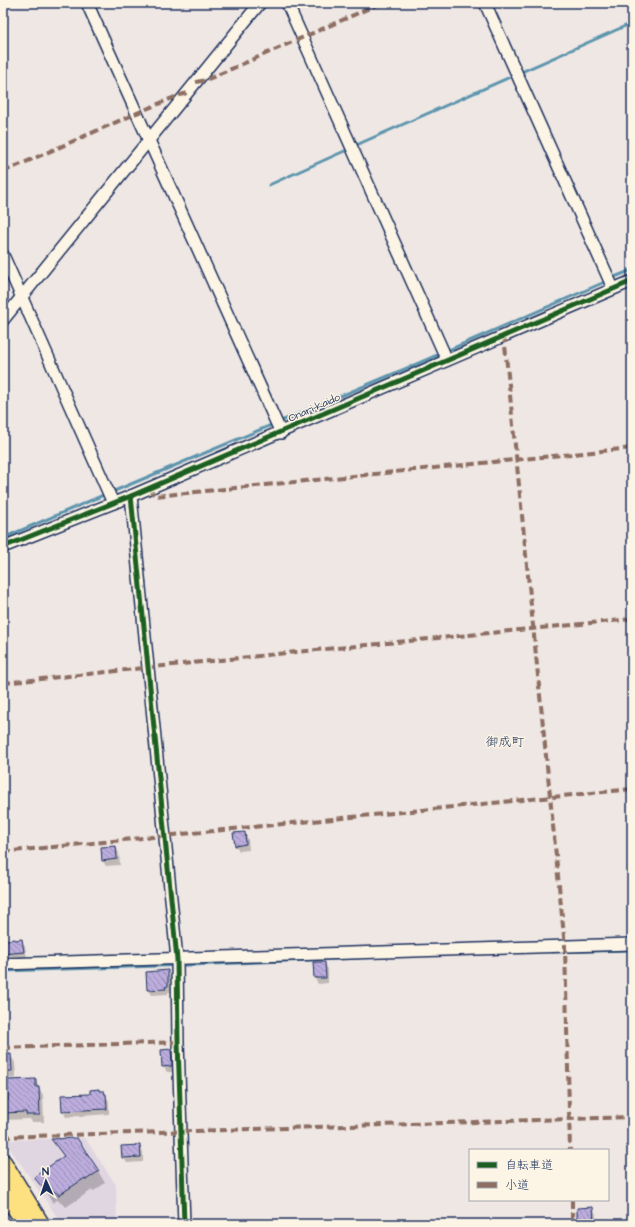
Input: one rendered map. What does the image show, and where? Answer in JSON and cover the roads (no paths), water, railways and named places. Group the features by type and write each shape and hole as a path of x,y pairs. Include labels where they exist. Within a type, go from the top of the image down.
{"highway":[{"path":"3,1162 41,1224"},
{"path":"3,1191 26,1224"}],"street":[{"path":"87,3 281,433"},
{"path":"3,320 260,3"},
{"path":"287,3 447,360"},
{"path":"486,3 613,288"},
{"path":"3,256 113,503"},
{"name":"Onari-kaido","path":"3,547 131,496 281,433 632,281"},
{"path":"131,496 177,958 178,1042 184,1224"},
{"path":"3,964 632,944"}],"waterway":[{"path":"354,146 632,23"},
{"path":"269,185 349,149"},
{"path":"612,278 632,270"},
{"path":"279,422 607,281"},
{"path":"112,492 274,424"},
{"path":"3,538 106,494"},
{"path":"552,952 632,950"},
{"path":"3,971 359,958"}],"district":[{"name":"御成町","path":"505,741"}]}
